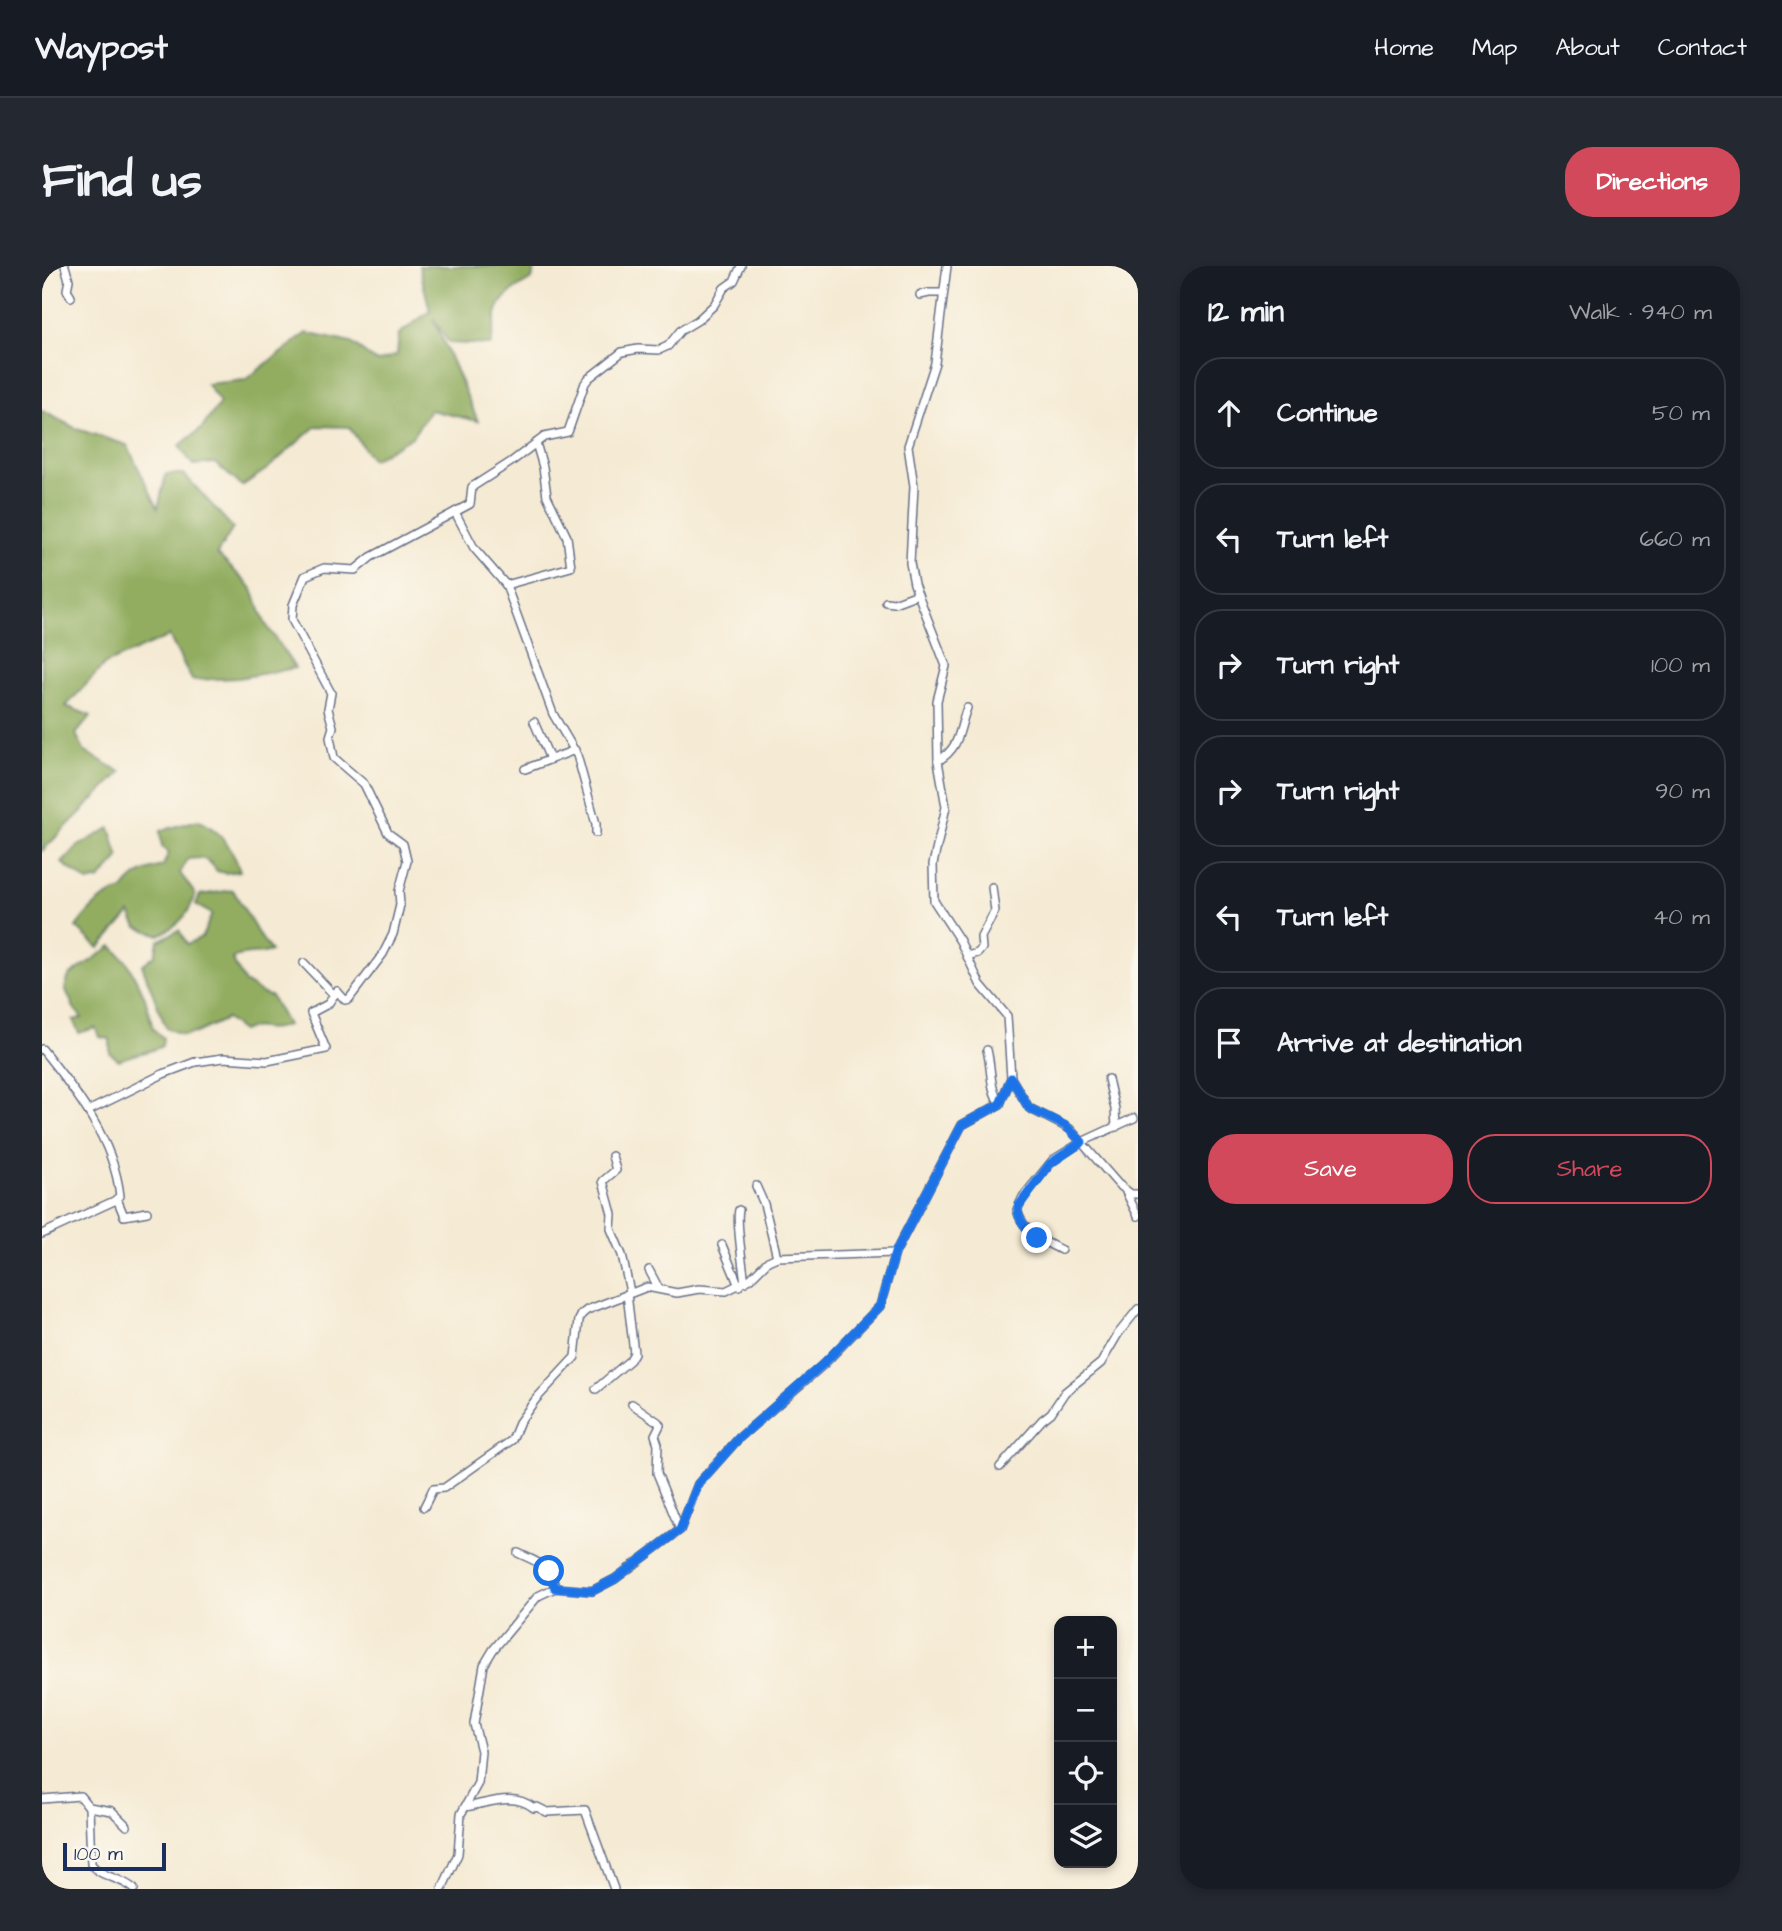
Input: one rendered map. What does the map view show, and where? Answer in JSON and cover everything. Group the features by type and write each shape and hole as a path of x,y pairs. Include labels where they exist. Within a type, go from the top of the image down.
{"street":[{"path":"65,266 69,279 67,289 71,297"},
{"path":"88,1111 163,1074 195,1062 223,1058 267,1061 324,1050 327,1048 312,1013 328,1004 337,990 348,1000 383,954 393,934 400,905 398,891 407,861 402,844 388,833 363,784 334,758 328,709 331,695 292,622 293,605 307,575 324,568 355,570 371,558 471,502 472,487 547,436 568,432 586,382 620,354 638,349 659,350 670,345 680,331 698,320 714,305 724,288 733,282 741,266"},
{"path":"442,1889 458,1854 461,1814 478,1783 481,1751 474,1724 484,1665 493,1650 538,1596 555,1588 592,1591 615,1579 680,1530 698,1484 739,1438 823,1364 880,1306 895,1253 962,1125 1000,1104 1011,1078 1007,1016 980,984 967,956 934,901 933,864 946,807 938,761 937,701 946,666 918,594 910,563 914,486 908,446 935,363 947,266"},
{"path":"920,295 943,293"},
{"path":"506,585 572,565 567,537 547,496 536,443"},
{"path":"455,512 474,548 506,585 553,714 575,750 596,824 596,833"},
{"path":"886,602 894,603 918,594"},
{"path":"938,761 948,755 956,745 967,708"},
{"path":"534,722 551,759"},
{"path":"525,769 575,750"},
{"path":"967,956 978,953 982,948 981,937 995,915 992,887"},
{"path":"304,963 334,995"},
{"path":"42,1049 88,1111 102,1137 120,1193 117,1199 42,1234"},
{"path":"987,1050 992,1087 1000,1104"},
{"path":"1011,1078 1029,1108 1066,1126 1082,1142 1126,1191 1138,1216"},
{"path":"1108,1079 1116,1127"},
{"path":"1061,1251 1034,1235 1021,1220 1017,1210 1023,1197 1050,1164 1082,1142 1135,1118"},
{"path":"596,1389 630,1360 634,1353 622,1255 611,1229 612,1214 603,1181 616,1170 612,1156"},
{"path":"756,1186 764,1204 777,1257"},
{"path":"1126,1191 1138,1195"},
{"path":"117,1199 124,1216 147,1212"},
{"path":"739,1210 737,1219 741,1232 742,1284"},
{"path":"722,1245 742,1284"},
{"path":"424,1507 433,1489 447,1487 512,1440 520,1421 536,1399 575,1357 582,1314 647,1287 677,1293 699,1289 726,1291 742,1284 758,1273 768,1261 777,1257 895,1253"},
{"path":"649,1270 659,1288"},
{"path":"1000,1467 1051,1413 1065,1392 1101,1363 1118,1334 1138,1309"},
{"path":"632,1404 641,1412 657,1419 660,1426 655,1435 658,1448 657,1470 680,1530"},
{"path":"518,1553 540,1563 549,1571 555,1588"},
{"path":"42,1799 80,1796 89,1807 91,1864 96,1871 125,1881 134,1889"},
{"path":"464,1808 503,1799 527,1802 534,1808 547,1812 585,1810 614,1889"},
{"path":"89,1807 112,1811 127,1826"}],"green space":[{"path":"419,266 535,266 532,279 511,292 500,304 491,345 449,343 433,318 478,421 430,410 412,437 372,460 349,427 316,426 267,469 242,486 215,463 193,465 179,446 202,428 220,403 207,384 245,380 307,333 351,343 377,362 397,355 399,334 430,311"},
{"path":"42,411 77,429 127,445 158,508 166,474 184,474 233,528 217,554 251,587 265,623 295,668 238,678 192,680 169,636 105,664 66,706 91,716 76,734 84,751 121,772 42,851"},
{"path":"198,820 213,829 225,841 240,871 217,871 205,859 188,859 180,873 195,894 193,902 182,919 159,935 137,927 130,913 99,948 76,927 103,899 123,890 140,874 163,866 169,852 162,847 160,831"},
{"path":"110,828 119,858 100,879 88,882 62,863 78,846"},
{"path":"233,890 271,951 238,956 233,958 234,963 245,983 271,996 287,1025 242,1031 226,1019 196,1033 183,1035 166,1028 142,965 155,955 158,941 179,930 187,944 202,937 212,914 196,905 200,895"},
{"path":"112,946 127,962 145,997 153,1029 163,1038 162,1046 119,1060 110,1053 110,1039 100,1037 95,1028 79,1033 73,1020 82,1018 65,988 69,976"}],"route":[{"path":"549,1571 555,1588 592,1591 615,1579 680,1530 698,1484 739,1438 823,1364 880,1306 895,1253 962,1125 1000,1104 1011,1078 1029,1108 1066,1126 1082,1142 1050,1164 1025,1194 1018,1207 1021,1220 1037,1238"}]}
